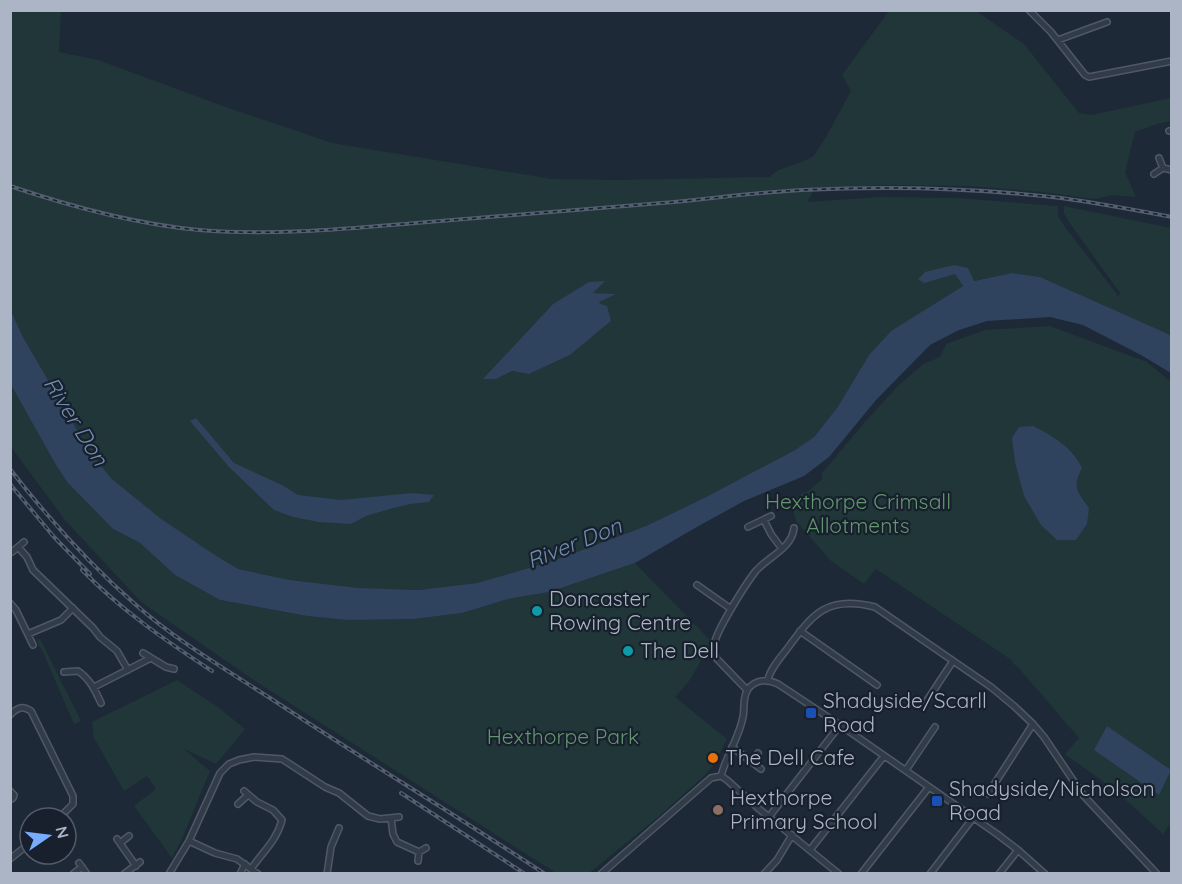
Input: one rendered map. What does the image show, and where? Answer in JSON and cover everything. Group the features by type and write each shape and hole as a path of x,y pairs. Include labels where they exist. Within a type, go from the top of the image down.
{"street":[{"path":"1029,10 1058,40 1084,75 1089,77 1172,61"},
{"path":"1058,40 1107,22"},
{"path":"1160,158 1162,168"},
{"path":"1154,174 1162,168 1172,170"},
{"path":"748,527 771,516"},
{"path":"764,519 782,549"},
{"path":"747,690 717,658 714,653 714,643 731,609 756,571 782,549 793,536 794,528"},
{"path":"12,552 24,542"},
{"path":"18,547 27,557 33,570 117,651 128,670"},
{"path":"697,585 731,609"},
{"path":"10,603 16,610 33,645"},
{"path":"768,680 771,672 800,631 823,609 853,603 875,607 1001,694 1033,724 1083,795 1157,873"},
{"path":"28,634 62,620 73,608"},
{"path":"800,631 877,685"},
{"path":"143,653 166,667 174,669"},
{"path":"94,687 151,658"},
{"path":"926,702 953,661"},
{"path":"64,672 78,671 84,675 94,687 101,703"},
{"path":"721,776 743,719 747,690 754,684 768,680 778,684 906,770 1018,849 1045,873"},
{"path":"10,715 22,707 31,711 73,796 71,806"},
{"path":"988,794 1033,724"},
{"path":"769,817 840,725"},
{"path":"906,770 935,727"},
{"path":"732,747 761,769"},
{"path":"752,762 758,753"},
{"path":"810,850 884,756"},
{"path":"169,873 189,841 220,773 229,764 246,758 282,759 346,798 368,816 380,819 399,817"},
{"path":"601,873 711,778 721,776 839,873"},
{"path":"861,873 929,787"},
{"path":"10,791 14,795 10,800"},
{"path":"238,804 246,793 273,810 282,820"},
{"path":"391,818 393,834 397,842 419,852"},
{"path":"930,873 974,818"},
{"path":"282,820 290,819"},
{"path":"251,868 272,842 282,820"},
{"path":"327,873 334,839 339,828"},
{"path":"764,873 777,860 792,835"},
{"path":"124,873 138,864 119,841 129,836"},
{"path":"334,839 342,843"},
{"path":"189,841 215,853 237,859 258,873"},
{"path":"419,852 426,848"},
{"path":"999,873 1018,849"},
{"path":"418,861 419,852"},
{"path":"240,873 245,864"},
{"path":"73,873 81,865 87,873"}],"green space":[{"path":"11,11 61,11 59,52 98,60 332,143 552,179 770,177 779,170 807,160 816,153 851,91 842,75 889,11 976,11 1024,44 1079,113 1091,115 1171,98 1171,121 1135,132 1125,172 1136,197 1112,195 1095,199 969,186 889,185 815,188 807,202 880,197 957,198 1058,206 1058,216 1065,227 1118,297 1120,293 1071,225 1064,213 1064,206 1171,228 1171,337 1040,277 1012,273 974,281 955,274 963,286 891,331 869,355 837,408 814,437 795,450 646,526 553,561 477,583 419,590 359,588 290,580 238,569 160,518 112,479 91,454 23,337 11,311","holes":["604,282 592,293 615,294 599,301 611,321 570,355 529,374 512,371 496,379 484,379 553,304"]},
{"name":"Hexthorpe Crimsall Allotments","path":"1050,326 1147,362 1171,382 1172,821 1163,834 1115,790 1065,754 1079,738 1012,663 1013,661 876,569 864,584 831,561 796,521 793,508 796,498 822,479 822,473 898,386 923,364 940,357 946,344 985,330"},
{"name":"Hexthorpe Park","path":"11,385 67,482 113,529 140,543 175,575 220,600 307,616 350,620 414,619 462,613 508,599 549,592 635,563 712,642 689,681 675,697 727,739 715,763 705,775 657,818 589,873 556,873 255,681 141,602 65,520 11,447"},
{"path":"37,639 40,639 81,721 74,724"},
{"path":"177,680 218,707 245,729 216,764 184,749 210,771 172,858 134,806 156,789 147,776 124,791 94,738 92,722"}],"water":[{"path":"954,265 968,268 974,281 1012,273 1040,277 1168,334 1171,337 1171,373 1083,325 1050,317 987,321 959,330 930,345 876,400 829,457 804,476 744,501 635,563 549,592 508,599 462,613 414,619 348,620 307,616 220,600 175,575 140,543 113,529 67,482 11,385 11,311 23,337 91,454 112,479 160,518 238,569 290,580 359,588 419,590 477,583 553,561 646,526 795,450 814,437 837,408 869,355 891,331 963,286 955,274 924,283 918,279 925,272"},
{"path":"605,281 593,293 616,294 599,302 607,306 611,321 570,355 529,374 512,371 496,379 483,379 553,304 589,282"},
{"path":"196,418 234,463 298,495 341,500 412,493 434,495 429,502 393,508 366,516 351,524 319,522 293,517 274,510 229,467 190,421"},
{"path":"1033,426 1055,438 1067,448 1082,468 1077,480 1077,489 1089,508 1087,524 1076,540 1057,540 1041,525 1024,496 1015,462 1012,438 1019,427"},
{"path":"1107,726 1171,770 1159,795 1094,750"}],"railway":[{"path":"10,186 80,208 127,219 226,232 335,229 771,192 868,188 965,190 1061,198 1172,217"},
{"path":"10,469 85,557 136,605 168,631 545,874"},
{"path":"10,484 54,537 90,574"},
{"path":"82,570 144,624 212,671"},
{"path":"401,793 525,874"}],"place":[{"name":"Doncaster Rowing Centre","path":"537,611"},
{"name":"The Dell","path":"628,651"},
{"name":"Shadyside/Scarll Road","path":"811,713"},
{"name":"The Dell Cafe","path":"713,758"},
{"name":"Shadyside/Nicholson Road","path":"937,801"},
{"name":"Hexthorpe Primary School","path":"718,810"}],"water label":[{"name":"River Don","path":"76,421"},
{"name":"River Don","path":"574,543"}]}
